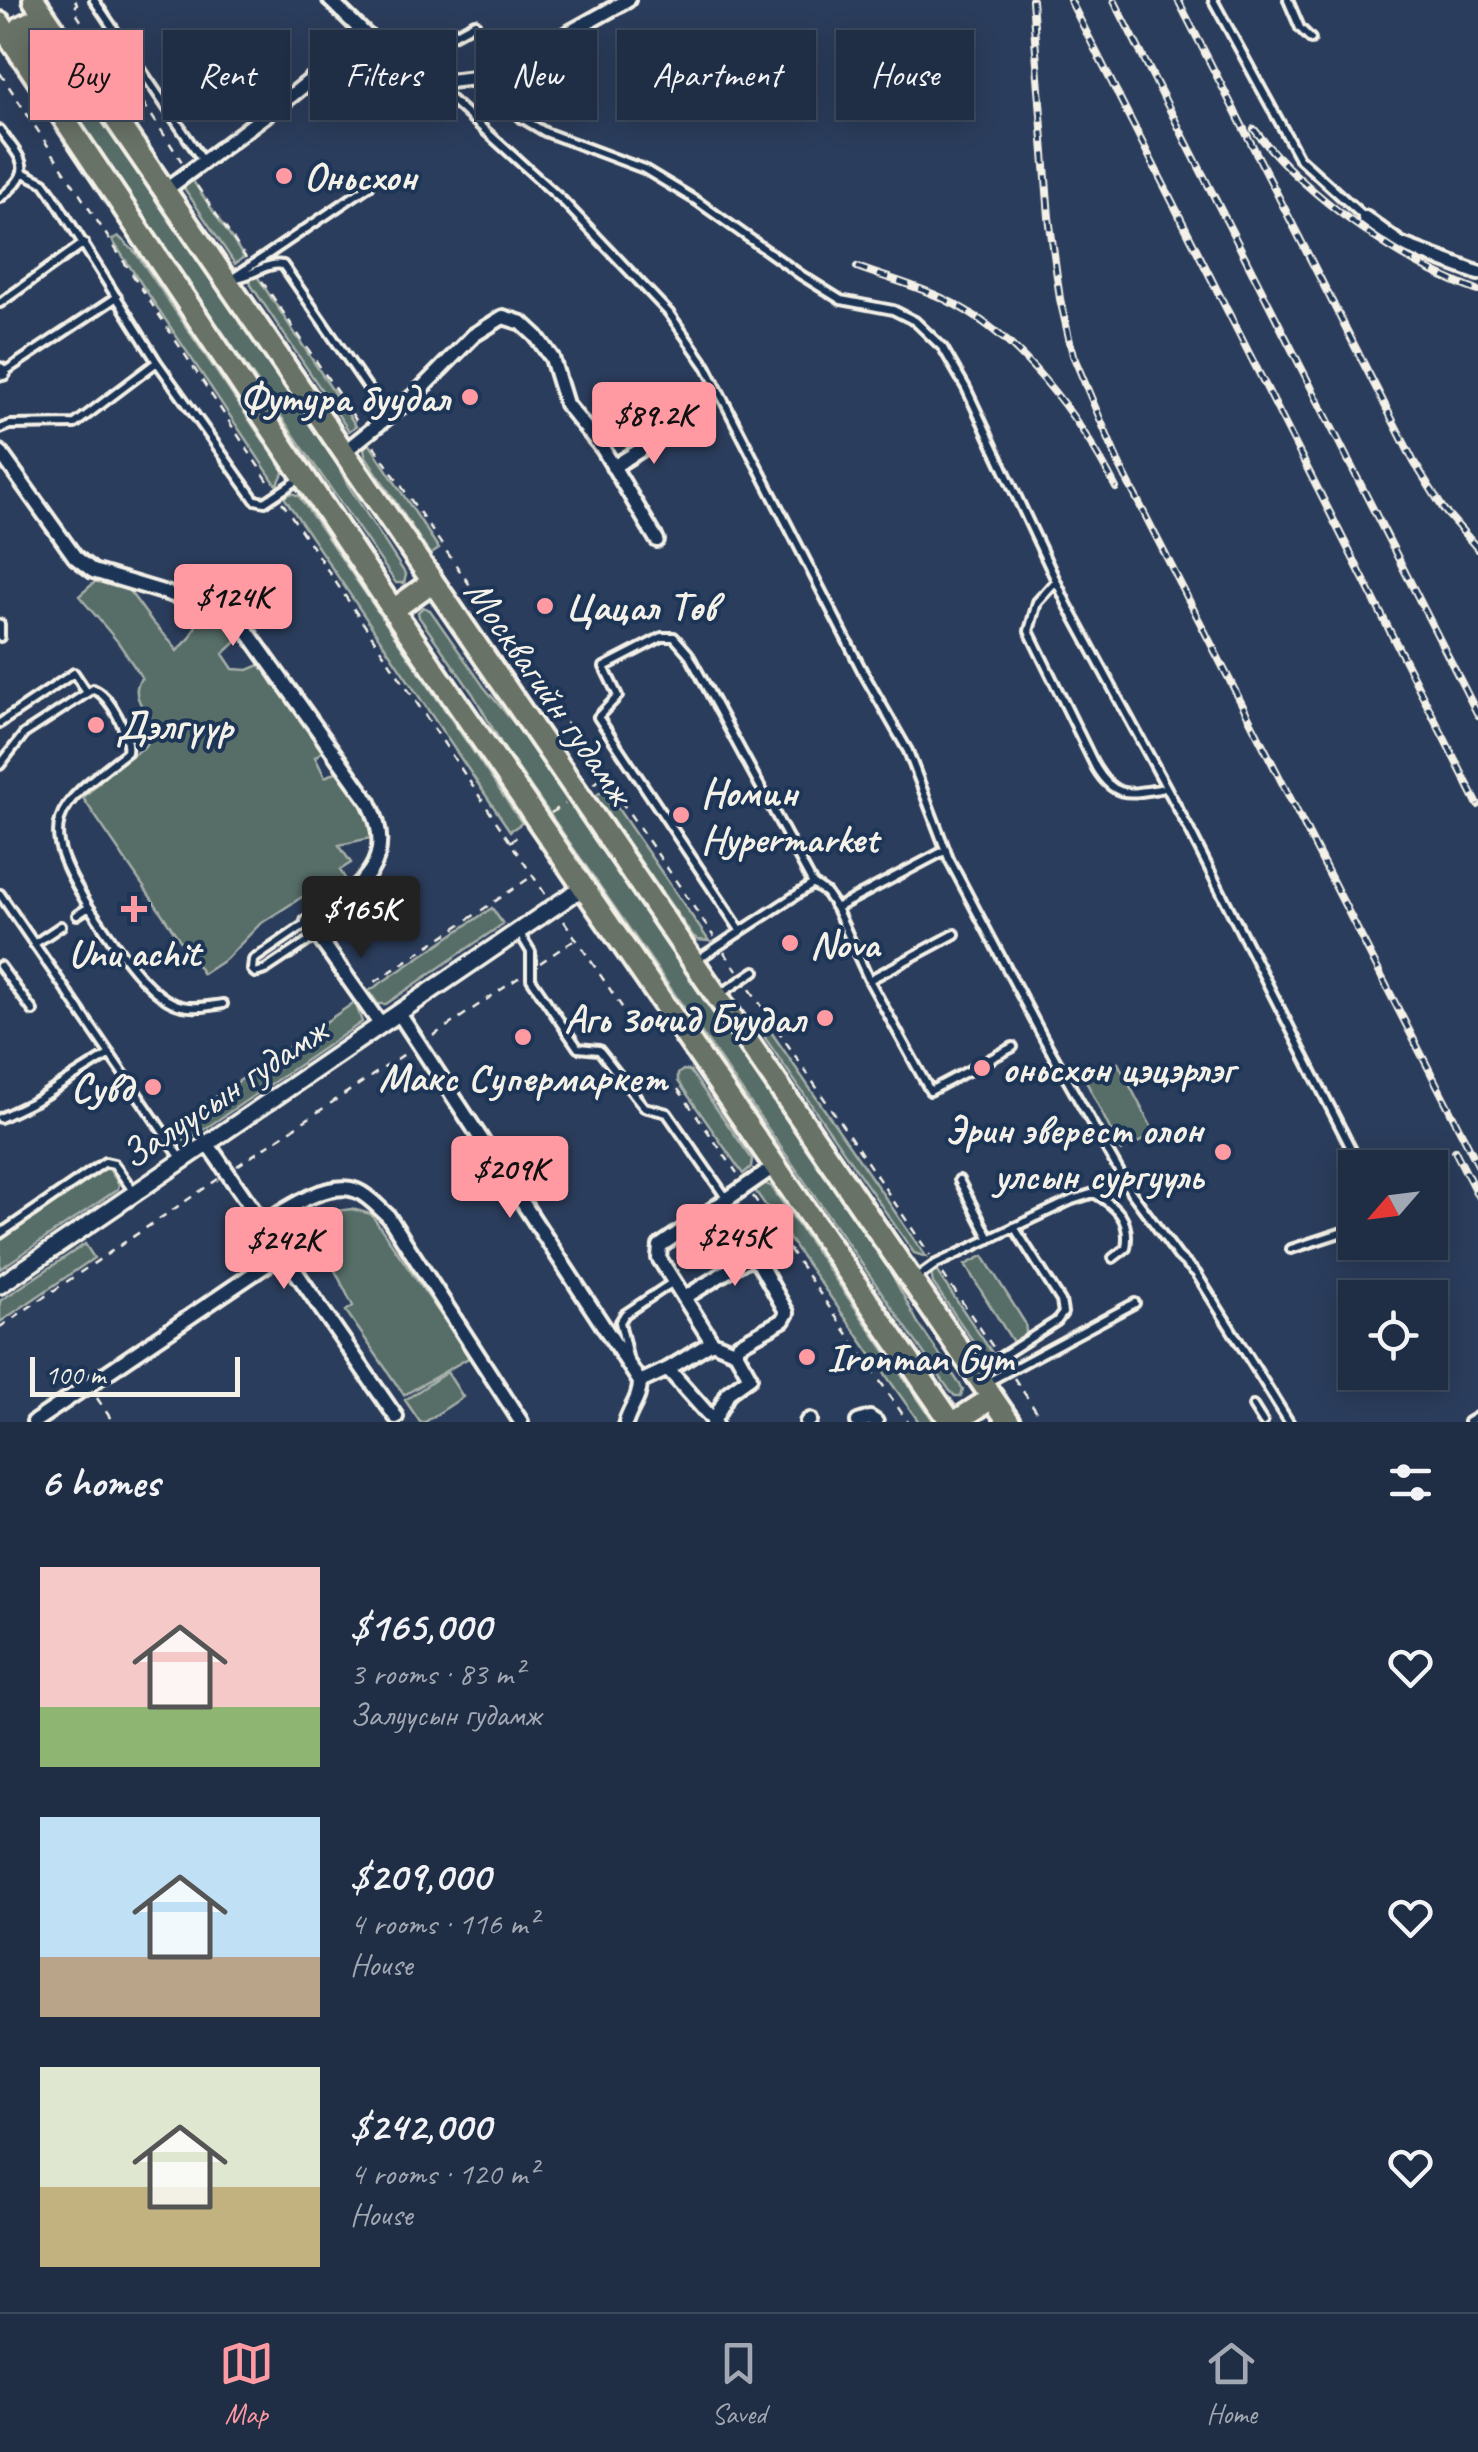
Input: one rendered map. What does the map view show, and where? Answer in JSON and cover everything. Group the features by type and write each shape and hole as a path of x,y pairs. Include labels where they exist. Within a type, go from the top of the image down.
{"highway":[{"name":"Москвагийн гудамж","path":"34,0 231,279 432,582 1009,1422"},
{"path":"22,55 21,28 36,19 47,20"},
{"name":"Москвагийн гудамж","path":"0,23 582,887 952,1422"},
{"path":"394,610 432,582"},
{"path":"952,1422 984,1385"}],"street":[{"path":"330,0 361,30"},
{"path":"574,30 628,0"},
{"path":"167,189 310,79"},
{"path":"1365,218 1400,244 1478,272"},
{"path":"344,452 389,418 474,336 503,318 522,323 552,358 566,404 614,467 657,540"},
{"path":"614,467 672,431"},
{"path":"0,452 75,557 93,570 222,612 246,632 369,802 379,822 382,844 376,866 336,904 308,922 380,1024"},
{"name":"Залуусын гудамж","path":"0,1284 582,887"},
{"path":"398,1012 640,1382 640,1396 631,1406 626,1422"},
{"path":"207,1143 396,1417"},
{"path":"668,1369 714,1422 728,1392 750,1378 736,1352 712,1342 659,1258 660,1246 775,1166"},
{"path":"262,1224 303,1199 334,1190 355,1189 370,1200 388,1216 521,1422"},
{"path":"34,1422 284,1253"},
{"path":"684,1298 737,1262 750,1257 760,1263 787,1313 783,1320 738,1345 736,1352"},
{"path":"640,1382 712,1342"},
{"path":"858,1422 870,1418 876,1422"}],"lane":[{"path":"94,0 203,162"},
{"path":"1213,0 1299,158 1365,218"},
{"path":"1288,0 1300,28 1311,39"},
{"path":"456,33 475,23"},
{"path":"456,105 564,202 669,313 691,344 717,386 863,672 900,736 946,850 1044,1039 1131,1192 1178,1256 1196,1273 1290,1422"},
{"path":"527,120 644,169 841,300 893,310 915,321 942,348 966,388 1056,580 1352,1150"},
{"path":"0,130 24,164 17,184 0,198"},
{"path":"24,173 44,183 157,362 255,500 265,502 304,476"},
{"path":"231,279 254,268 369,186"},
{"path":"0,302 84,243"},
{"path":"254,268 276,263 290,272 389,418"},
{"path":"1,373 117,297"},
{"path":"0,429 10,425 75,424 157,362"},
{"path":"1056,580 1037,602 1029,631 1096,768 1108,787 1118,792 1166,788"},
{"path":"0,624 0,637"},
{"path":"740,930 598,716 618,696 604,667 662,638 676,639 688,653 813,884 826,893 836,908 869,980 930,1091 1013,1047"},
{"path":"0,724 74,672 86,691"},
{"path":"0,765 24,734 86,691 99,690 105,696 129,746 127,752 76,791 65,806 59,823 60,854 89,906 145,980 164,998 179,1006 223,1004"},
{"path":"836,908 946,850"},
{"path":"694,961 813,884"},
{"path":"0,894 182,1159"},
{"path":"76,916 89,906"},
{"path":"308,922 253,960 252,970 265,970 317,936"},
{"path":"34,944 61,926"},
{"path":"519,931 531,952 531,980 578,1048 598,1050 644,1108 667,1113 728,1200"},
{"path":"869,980 955,934"},
{"path":"0,966 33,1012"},
{"path":"718,996 755,971"},
{"path":"0,1118 36,1101 110,1054"},
{"path":"0,1234 105,1162 114,1164 134,1192"},
{"path":"959,1180 990,1239"},
{"path":"912,1280 936,1264 1094,1193 1114,1205 1129,1231 1126,1248 1112,1258"},
{"path":"984,1385 1000,1358 1062,1313 1061,1301 1014,1227"},
{"path":"1290,1249 1338,1233"},
{"path":"630,1366 620,1322 625,1314 674,1281"},
{"path":"984,1385 1135,1303"},
{"path":"1253,1406 1263,1422"},
{"path":"1468,1422 1478,1416"}],"path":[{"path":"75,0 74,10 87,30"},
{"path":"0,74 630,1019"},
{"path":"143,103 492,620 606,775 1000,1358"},
{"path":"587,788 606,775"},
{"path":"550,814 569,801"},
{"path":"510,842 528,830"},
{"path":"375,982 532,876"},
{"path":"0,1327 576,938"},
{"path":"678,1088 908,1422"},
{"path":"1009,1370 1044,1422"},
{"path":"88,1386 113,1422"}],"green space":[{"path":"76,120 107,120 325,441 348,485 406,575 404,583 396,583"},
{"path":"191,178 244,257 235,264 182,185"},
{"path":"118,236 136,253 284,471 277,486 112,240"},
{"path":"255,273 356,426 349,431 251,285"},
{"path":"369,443 439,549 430,555 365,455 364,448"},
{"path":"292,493 299,496 522,823 510,831 284,497"},
{"path":"109,576 127,589 177,651 190,638 201,615 237,631 235,643 223,654 233,669 248,670 262,664 274,685 290,683 329,746 315,757 325,777 342,769 379,836 339,845 351,863 340,870 347,882 338,887 330,879 260,924 226,959 203,974 83,798 113,768 143,748 157,731 138,697 142,678 79,596 96,581"},
{"path":"423,607 430,610 523,734 882,1256 918,1323 963,1389 961,1396 950,1391 504,748 473,694 419,617"},
{"path":"605,790 709,941 692,935 595,796"},
{"path":"492,908 503,924 386,1004 378,1004 369,991"},
{"path":"355,1002 362,1022 187,1141 174,1139 170,1128"},
{"path":"767,1026 926,1257 914,1253 765,1038"},
{"path":"1118,1063 1155,1134 1121,1151 1085,1079"},
{"path":"683,1070 690,1071 752,1159 751,1167 743,1174 678,1081"},
{"path":"109,1169 118,1189 0,1269 0,1239"},
{"path":"763,1183 771,1186 934,1422 919,1422 754,1189"},
{"path":"352,1209 371,1214 470,1357 404,1395 346,1311 353,1306 316,1233 318,1222 336,1211"},
{"path":"85,1244 94,1258 0,1322 0,1301"},
{"path":"983,1256 1025,1323 1027,1340 1016,1347 965,1265"},
{"path":"935,1269 997,1360 988,1363 933,1283 931,1273"},
{"path":"447,1372 463,1397 420,1422 405,1400"}],"railway":[{"path":"1032,0 1049,217 1060,299 1073,355 1120,466 1478,1165"},
{"path":"1070,0 1478,805"},
{"path":"1114,0 1478,715"},
{"path":"1178,0 1414,462 1444,510 1478,549"},
{"path":"1254,129 1299,178 1356,224 1418,263 1478,291"},
{"path":"857,267 946,300 998,334 1045,380 1066,407 1116,488"},
{"path":"1455,1151 1478,1196"}],"place":[{"name":"Оньсхон","path":"284,176"},
{"name":"Футура буудал","path":"470,397"},
{"name":"Цацал Төв","path":"545,606"},
{"name":"Дэлгүүр","path":"96,725"},
{"name":"Номин Hyрermarket","path":"681,815"},
{"name":"Unu achit","path":"134,909"},
{"name":"Nova","path":"790,943"},
{"name":"Агь 3очид Буудал","path":"825,1018"},
{"name":"Макс Супермаркет","path":"523,1037"},
{"name":"оньсхон цэцэрлэг","path":"982,1068"},
{"name":"Сувд","path":"153,1087"},
{"name":"Эрин эверест олон улсын сургууль","path":"1223,1152"},
{"name":"Ironman Gym","path":"807,1357"}]}
